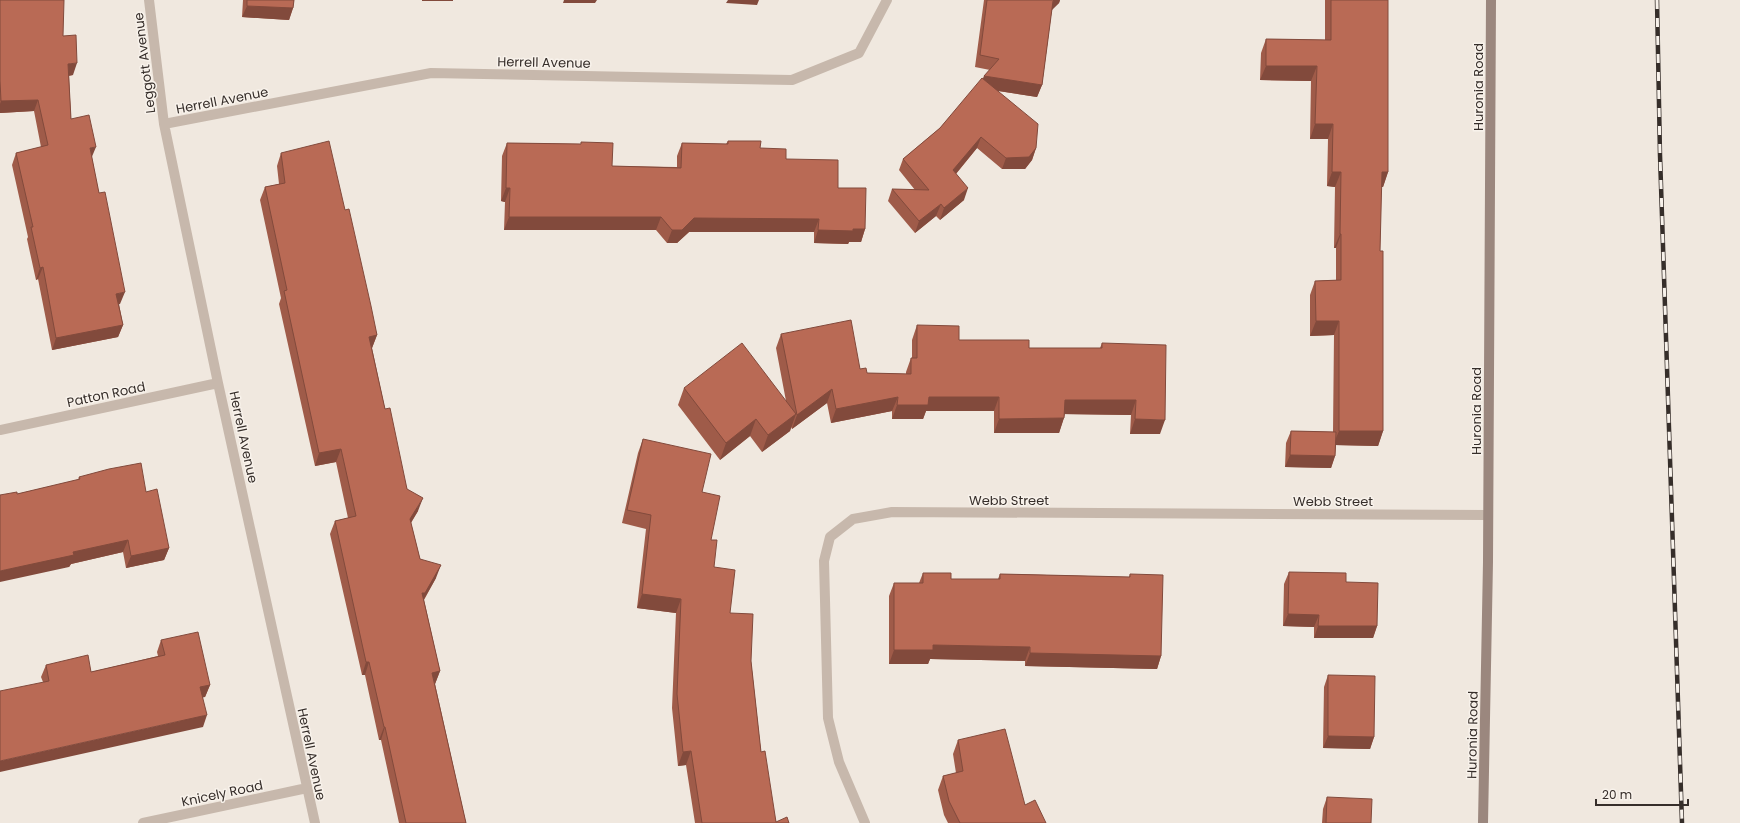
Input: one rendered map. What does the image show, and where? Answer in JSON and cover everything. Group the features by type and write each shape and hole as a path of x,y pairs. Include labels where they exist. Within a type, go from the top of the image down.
{"main road":[{"name":"Huronia Road","path":"1483,823 1488,515 1491,0"}],"street":[{"name":"Leggott Avenue","path":"149,0 164,124"},
{"name":"Herrell Avenue","path":"315,823 306,788 218,383 164,124 431,72 792,80 859,53 887,0"},
{"name":"Patton Road","path":"0,430 218,383"},
{"name":"Webb Street","path":"865,823 839,762 828,718 824,561 830,537 853,519 892,512 1488,515"},
{"name":"Knicely Road","path":"143,823 306,788"}],"building":[{"path":"0,0 64,0 63,36 76,35 77,63 68,64 71,119 89,115 96,147 90,148 99,193 105,192 125,292 116,294 123,325 56,338 43,267 40,268 31,227 33,227 16,153 48,145 38,100 1,101"},
{"path":"247,0 294,0 293,8 247,6"},
{"path":"987,0 1054,0 1042,85 984,76 999,59 980,55"},
{"path":"1331,0 1388,0 1388,172 1382,172 1380,251 1383,251 1383,431 1339,431 1339,321 1316,321 1315,281 1341,280 1341,172 1332,172 1333,124 1315,124 1317,66 1266,66 1266,39 1331,40"},
{"path":"982,78 1038,124 1036,148 1029,157 1006,158 981,137 953,170 968,188 944,208 941,204 919,221 892,189 929,190 903,159 940,128"},
{"path":"329,141 345,210 349,209 371,306 377,335 369,337 385,409 390,408 407,489 423,498 410,519 420,559 441,565 425,593 422,593 440,671 432,673 466,823 406,823 369,662 366,662 335,521 356,516 341,449 319,453 284,291 287,290 265,187 285,183 281,153"},
{"path":"728,141 761,141 760,148 786,149 786,159 838,160 838,188 866,188 865,229 853,229 853,231 818,230 819,219 694,218 682,230 672,230 661,217 509,217 510,188 506,188 507,143 613,143 612,166 681,168 682,143 728,144"},
{"path":"851,320 860,369 866,368 867,373 911,374 911,358 917,358 917,325 959,326 959,340 1029,340 1029,348 1102,348 1102,343 1166,345 1165,420 1135,419 1136,400 1065,400 1064,418 999,419 999,397 929,397 928,405 897,405 898,397 836,409 832,389 797,415 781,334"},
{"path":"742,343 796,414 768,435 756,419 726,443 684,388"},
{"path":"1291,431 1336,432 1335,456 1290,455"},
{"path":"643,439 711,454 702,492 720,496 711,540 717,540 714,567 735,570 730,613 753,614 751,661 761,752 765,751 776,822 787,817 789,823 702,823 691,751 683,752 677,694 681,599 642,594 651,515 627,510"},
{"path":"141,463 146,492 157,489 169,548 131,556 128,540 73,552 74,555 0,571 0,495 17,492 17,494 80,479 79,477 109,469"},
{"path":"1289,572 1346,573 1346,582 1378,583 1377,626 1318,626 1319,615 1288,614"},
{"path":"923,573 951,573 951,579 1000,579 1000,574 1130,577 1130,574 1163,575 1161,656 1030,653 1030,647 933,645 933,650 894,650 894,583 923,583"},
{"path":"198,632 210,685 200,687 207,715 0,761 0,691 49,681 46,665 88,655 91,672 165,655 161,640"},
{"path":"1328,675 1375,676 1374,737 1328,736"},
{"path":"1005,729 1025,805 1035,800 1046,823 960,823 949,801 943,776 963,771 958,740"},
{"path":"1327,797 1372,799 1371,823 1326,823"}],"railway":[{"path":"1657,0 1660,155 1682,823"}]}
